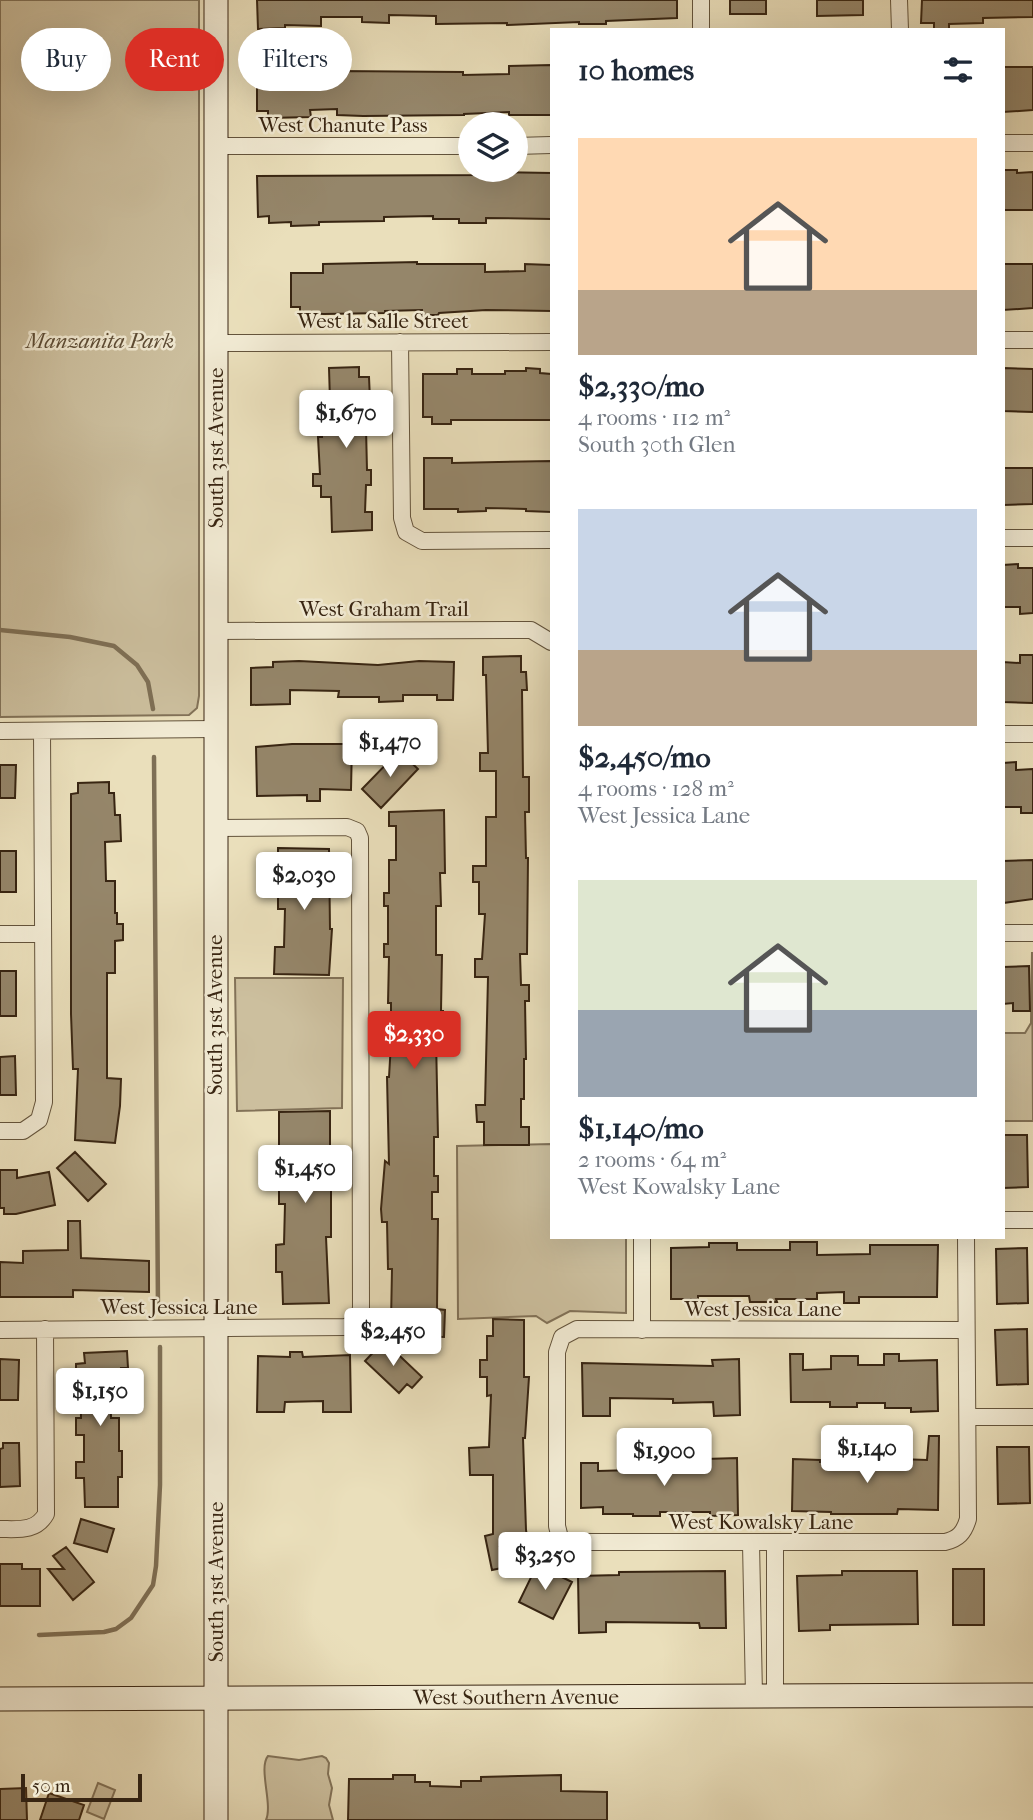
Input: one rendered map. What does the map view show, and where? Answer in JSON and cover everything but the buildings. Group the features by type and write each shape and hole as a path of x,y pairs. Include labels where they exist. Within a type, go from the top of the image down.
{"street":[{"name":"South 31st Avenue","path":"216,0 216,1820"},
{"path":"701,0 701,28"},
{"path":"899,0 900,28"},
{"path":"1005,143 1033,143"},
{"path":"528,146 550,145"},
{"name":"West Chanute Pass","path":"215,146 458,146"},
{"path":"1005,340 1033,340"},
{"path":"400,342 402,519 406,532 422,541 550,540"},
{"name":"West la Salle Street","path":"215,343 550,342"},
{"path":"1005,538 1033,538"},
{"name":"West Graham Trail","path":"216,631 531,630 550,640"},
{"path":"0,731 214,729"},
{"path":"0,1130 23,1130 40,1121 44,1102 42,731"},
{"path":"1005,734 1033,734"},
{"name":"West Jessica Lane","path":"0,1330 345,1327 357,1323 361,1308 360,838 357,831 347,827 215,828"},
{"path":"1005,933 1033,933"},
{"path":"0,934 43,934"},
{"path":"1005,1220 1033,1220"},
{"path":"642,1239 642,1329"},
{"path":"966,1239 968,1417 1033,1417"},
{"path":"0,1529 26,1529 36,1526 42,1521 47,1506 45,1329"},
{"name":"West Jessica Lane","path":"561,1542 557,1526 557,1352 562,1337 577,1329 966,1330"},
{"name":"West Kowalsky Lane","path":"561,1542 945,1542 959,1536 968,1520 968,1417"},
{"path":"751,1543 764,1696"},
{"path":"764,1696 775,1543"},
{"name":"West Southern Avenue","path":"0,1699 1033,1695"}],"green space":[{"name":"Manzanita Park","path":"0,0 199,0 199,28 125,28 125,91 199,91 197,708 189,715 0,717"},
{"path":"1032,952 1033,1121 1005,1121 1005,1033 1025,1033 1031,1023"},
{"path":"235,978 343,978 342,1108 237,1111"},
{"path":"550,1144 550,1239 626,1239 626,1313 570,1311 547,1323 536,1316 458,1319 457,1146"},
{"path":"268,1756 299,1760 322,1756 326,1758 332,1788 329,1805 333,1820 266,1820 268,1805 264,1769"},
{"path":"98,1783 115,1790 104,1819 87,1812"}],"waterway":[{"path":"0,630 70,637 114,646 137,665 148,682 153,709"},
{"path":"154,757 158,1309"},
{"path":"39,1635 116,1629 131,1618 153,1585 160,1485 160,1347"}]}
